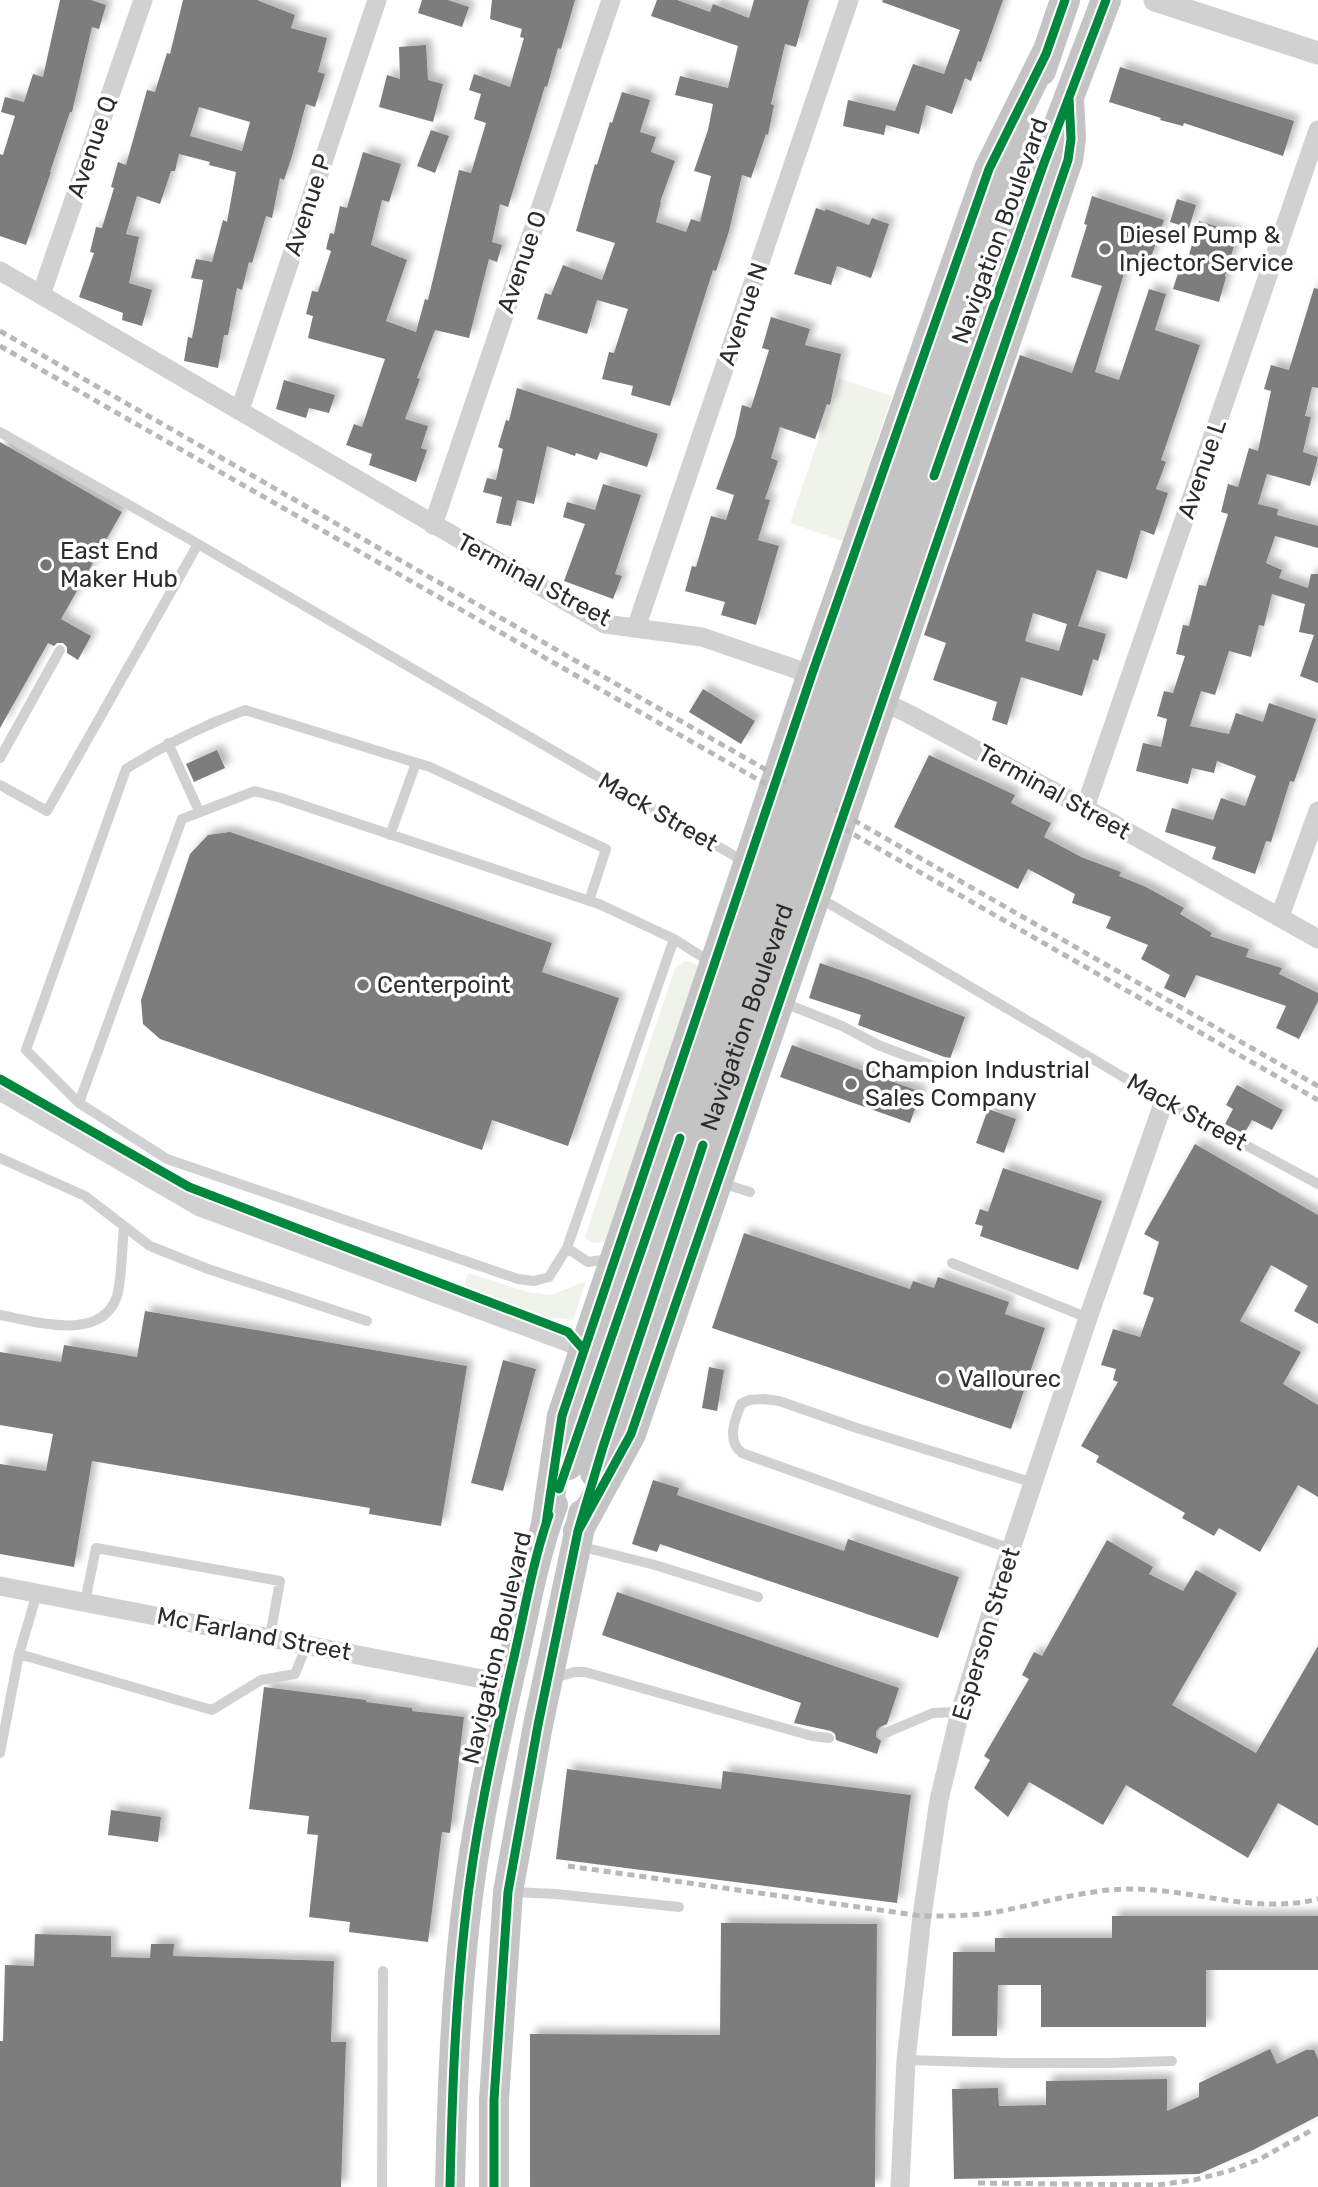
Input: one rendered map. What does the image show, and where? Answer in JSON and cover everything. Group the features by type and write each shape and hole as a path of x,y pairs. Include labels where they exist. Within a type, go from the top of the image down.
{"main road":[{"name":"Navigation Boulevard","path":"450,2187 452,2095 465,1920 484,1792 546,1524 692,1141 922,471 1046,54 1065,0"},
{"name":"Navigation Boulevard","path":"922,471 1106,0"},
{"path":"546,1524 562,1416 812,674 989,169 1046,54"},
{"path":"577,1538 631,1434 1069,160 1069,97"},
{"name":"Navigation Boulevard","path":"494,2187 494,2100 508,1892 547,1680 577,1538 692,1141"},
{"path":"508,1684 547,1680"}],"street":[{"name":"Avenue Q","path":"41,295 143,0"},
{"name":"Avenue P","path":"240,410 377,0"},
{"name":"Avenue O","path":"433,525 611,0"},
{"name":"Avenue N","path":"636,628 849,0"},
{"path":"1155,0 1318,53"},
{"name":"Avenue L","path":"1084,808 1318,130"},
{"name":"Terminal Street","path":"0,271 605,624 702,637 884,701 1084,808 1318,939"},
{"path":"1280,916 1318,811"},
{"path":"0,1091 200,1207 583,1349"},
{"name":"Esperson Street","path":"900,2187 906,2060 922,1916 939,1800 960,1713 1088,1318 1164,1101"},
{"name":"Mc Farland Street","path":"0,1586 508,1684"}],"lane":[{"name":"Mack Street","path":"0,432 748,864 816,896 1164,1101 1318,1184"},
{"path":"0,785 47,811 198,544"},
{"path":"0,758 60,650"},
{"path":"589,901 606,849 430,767 245,710 168,743 126,769 26,1050 79,1104 167,1159 518,1279 534,1281 549,1278 567,1248 674,939"},
{"path":"168,743 199,811"},
{"path":"390,835 416,763"},
{"path":"79,1104 182,819 255,791 589,901 674,939 714,964"},
{"path":"780,1001 878,1045 949,1072"},
{"path":"0,1158 85,1196 150,1246 208,1269 367,1321"},
{"path":"717,1182 750,1192"},
{"path":"0,1315 67,1327 86,1324 105,1315 116,1297 124,1226"},
{"path":"567,1248 588,1262 614,1259"},
{"path":"952,1263 1088,1318"},
{"path":"1011,1549 742,1453 733,1441 732,1432 737,1413 741,1404 749,1400 779,1401 1034,1483"},
{"path":"577,1538 758,1598"},
{"path":"85,1602 96,1548 280,1581 270,1637"},
{"path":"0,1753 19,1654 37,1593"},
{"path":"19,1654 212,1710 261,1680 295,1674 306,1644"},
{"path":"547,1680 574,1672 585,1672 812,1736 829,1738"},
{"path":"883,1734 933,1713 960,1713"},
{"path":"508,1892 556,1894 680,1907"},
{"path":"382,2187 383,1972"},
{"path":"906,2060 1020,2063 1172,2061"}],"shaded area":[{"path":"839,378 892,396 843,541 790,523"},
{"path":"685,961 694,963 701,970 606,1241 592,1242 585,1237 675,968"},
{"path":"468,1273 528,1292 551,1295 586,1281 573,1320 546,1317 464,1286"}],"building":[{"path":"60,0 91,0 106,5 99,29 92,27 72,112 26,245 0,236 0,154 3,155 15,116 1,112 5,97 24,102 33,74 43,77"},
{"path":"183,0 257,0 295,15 291,28 327,38 318,72 325,74 315,107 306,104 284,180 280,178 272,218 266,216 242,290 237,288 228,335 224,335 218,368 184,361 188,337 192,338 203,280 191,278 196,259 212,262 223,220 227,222 236,172 179,154 175,171 171,171 160,204 137,196 126,234 139,237 129,283 152,290 142,326 122,320 123,313 79,297 94,253 90,252 96,227 102,228 114,188 111,187 118,162 126,165 147,90 155,92 167,53 170,54","holes":["199,107 250,122 242,151 190,136"]},
{"path":"422,0 448,0 469,7 462,27 418,13"},
{"path":"492,0 575,0 508,207 500,204 492,242 502,245 497,262 489,259 469,338 435,330 417,378 420,379 405,419 428,426 421,448 427,450 416,482 369,465 372,454 346,445 354,424 362,427 385,359 308,338 313,316 306,314 312,291 318,292 331,251 326,249 330,233 334,234 340,206 347,208 363,152 401,164 389,202 382,200 371,245 407,260 386,321 416,332 425,299 428,300 459,170 471,173 486,123 474,119 481,94 469,90 474,74 510,87 524,38 520,37 522,29 490,19"},
{"path":"657,0 677,0 710,12 713,4 749,18 754,0 809,0 796,47 785,44 771,104 774,105 768,135 766,134 751,178 742,175 729,231 716,271 713,270 670,406 631,395 633,386 602,379 609,352 614,353 628,309 597,300 587,334 537,319 545,293 551,295 563,265 602,280 615,243 576,231 595,164 597,165 622,92 650,100 640,132 656,137 651,152 675,161 660,202 656,222 686,232 691,219 700,222 711,176 694,171 708,130 713,104 675,95 680,76 728,88 738,46 651,16"},
{"path":"1003,0 981,62 978,61 971,81 965,78 952,114 926,105 919,134 886,125 884,135 843,126 848,100 895,111 913,64 944,74 960,30 882,2"},
{"path":"426,45 428,80 443,84 433,122 379,107 387,75 400,79 399,47"},
{"path":"1120,67 1294,121 1283,156 1184,123 1183,126 1160,120 1161,118 1109,102"},
{"path":"431,130 449,136 435,173 417,166"},
{"path":"1092,196 1164,220 1149,263 1129,256 1095,372 1119,380 1149,289 1166,294 1155,330 1200,345 1161,460 1166,462 1156,489 1168,493 1154,535 1141,530 1127,579 1097,570 1078,626 1106,634 1098,661 1093,659 1082,696 1021,677 1007,725 992,720 997,702 933,680 946,643 924,635 1020,355 1072,373 1102,286 1071,277 1087,225 1084,224","holes":["1033,613 1067,624 1059,651 1025,641"]},
{"path":"1177,199 1196,205 1189,228 1170,222"},
{"path":"816,208 826,209 869,225 872,218 889,224 871,278 837,266 831,285 794,274"},
{"path":"1199,221 1238,233 1219,302 1173,289 1181,264 1186,265"},
{"path":"1314,288 1318,289 1318,388 1312,387 1305,416 1311,417 1303,452 1318,457 1310,486 1267,474 1258,504 1278,509 1277,515 1318,526 1318,548 1275,536 1266,563 1282,570 1279,578 1308,588 1311,574 1318,574 1318,683 1300,676 1314,635 1299,632 1305,604 1272,594 1264,626 1259,625 1251,657 1229,651 1215,695 1201,691 1190,726 1229,734 1236,713 1263,722 1269,703 1316,719 1294,782 1290,781 1271,842 1266,841 1255,874 1212,859 1216,847 1165,832 1172,808 1213,820 1221,798 1245,806 1256,776 1217,761 1214,773 1192,768 1188,784 1136,771 1143,743 1161,747 1167,719 1157,716 1164,691 1173,693 1185,656 1176,654 1183,625 1189,626 1199,585 1206,586 1228,514 1221,512 1228,484 1238,487 1249,448 1258,451 1271,391 1264,389 1271,365 1289,370"},
{"path":"771,317 810,329 805,345 841,354 830,405 827,404 815,439 780,427 771,458 778,461 765,499 770,500 758,540 779,546 756,625 721,615 725,602 685,591 692,566 696,567 711,516 726,520 734,495 716,489 735,437 742,405 751,408 769,350 762,348"},
{"path":"284,380 335,395 329,413 309,408 306,418 276,409"},
{"path":"517,388 658,434 647,467 600,452 597,460 547,446 534,504 517,500 511,526 496,523 502,497 483,492 487,478 496,480 503,449 498,447 506,420 509,421"},
{"name":"East End Maker Hub","path":"0,442 122,512 61,619 91,636 78,660 67,653 67,647 63,643 54,646 48,643 0,728"},
{"path":"603,484 641,495 615,574 622,576 613,599 564,581 585,524 563,517 567,502 595,510"},
{"path":"703,689 755,721 741,744 689,712"},
{"path":"217,750 225,768 194,782 186,764"},
{"path":"929,755 1015,795 1011,803 1051,823 1044,837 1081,857 1121,872 1119,876 1184,908 1180,914 1212,933 1210,936 1249,949 1246,957 1282,968 1279,974 1318,993 1318,1001 1299,1039 1276,1028 1286,1006 1196,975 1185,998 1164,988 1170,975 1141,959 1148,945 1106,928 1111,917 1072,903 1075,894 1028,869 1018,889 894,827"},
{"name":"Centerpoint","path":"230,832 552,943 542,972 619,998 568,1146 492,1120 482,1150 160,1039 143,1024 141,1000 190,854 208,835"},
{"path":"820,963 965,1017 950,1059 858,1025 861,1015 809,998"},
{"name":"Champion Industrial Sales Company","path":"792,1045 921,1092 910,1123 780,1077"},
{"path":"1237,1085 1283,1110 1272,1130 1252,1120 1244,1134 1225,1124 1233,1109 1226,1105"},
{"path":"988,1109 1016,1119 1004,1153 976,1143"},
{"path":"1195,1144 1318,1215 1318,1324 1294,1311 1308,1286 1271,1265 1240,1321 1301,1352 1283,1384 1318,1405 1318,1497 1298,1485 1260,1552 1219,1528 1214,1536 1182,1518 1185,1513 1096,1462 1099,1456 1081,1446 1118,1382 1113,1380 1116,1369 1101,1365 1113,1329 1140,1337 1154,1298 1143,1294 1159,1242 1144,1234"},
{"path":"1003,1168 1102,1201 1078,1270 980,1236 983,1226 975,1224 980,1209 988,1212"},
{"name":"Vallourec","path":"744,1233 910,1289 913,1281 934,1288 938,1277 1009,1302 1005,1314 1045,1328 1011,1429 712,1328"},
{"path":"145,1311 467,1366 441,1526 369,1514 370,1508 92,1461 74,1567 0,1554 0,1464 46,1471 53,1434 0,1425 0,1352 61,1362 64,1345 137,1357"},
{"path":"503,1360 536,1369 503,1491 471,1483"},
{"path":"709,1367 724,1370 717,1411 702,1408"},
{"path":"653,1480 679,1488 677,1495 844,1551 848,1539 959,1577 938,1638 660,1544 657,1552 632,1544"},
{"path":"1107,1540 1153,1567 1149,1574 1183,1591 1196,1570 1237,1593 1172,1705 1256,1753 1318,1646 1318,1826 1278,1803 1248,1858 1126,1785 1103,1825 1029,1782 1008,1817 974,1788 990,1760 984,1756 1029,1679 1022,1675 1034,1652 1042,1656"},
{"path":"617,1592 899,1688 887,1724 876,1732 876,1737 881,1741 877,1754 836,1740 831,1731 794,1723 801,1703 602,1635"},
{"path":"264,1687 366,1700 412,1708 412,1711 464,1717 450,1833 442,1832 428,1942 349,1932 350,1922 309,1917 318,1835 307,1834 309,1816 249,1809"},
{"path":"567,1769 721,1789 723,1771 911,1795 897,1903 556,1859"},
{"path":"111,1810 161,1817 158,1842 108,1835"},
{"path":"1112,1916 1318,1916 1318,1970 1206,1970 1206,2027 1041,2027 1041,1985 998,1985 997,2036 952,2036 953,1952 995,1952 995,1938 1112,1938"},
{"path":"721,1923 877,1924 875,2187 530,2187 530,2034 720,2035"},
{"path":"35,1934 111,1936 111,1957 150,1958 151,1944 174,1944 173,1956 334,1961 331,2042 346,2042 341,2187 0,2187 0,2041 3,2041 5,1965 34,1966"},
{"path":"1270,2049 1277,2064 1306,2050 1314,2050 1318,2059 1318,2116 1199,2174 954,2179 952,2089 998,2088 999,2106 1046,2105 1046,2081 1167,2079 1167,2111 1199,2097 1199,2083"}],"railway":[{"path":"0,331 1318,1086"},
{"path":"0,346 1318,1100"},
{"path":"568,1866 922,1916 987,1913 1078,1895 1127,1889 1175,1892 1246,1903 1294,1903 1318,1899"},
{"path":"978,2183 1157,2185 1194,2180 1260,2159 1312,2130"}],"cycle path":[{"path":"546,1524 562,1416 812,674 989,169 1046,54 1065,0"},
{"path":"934,476 1044,163 1106,0"},
{"path":"578,1531 631,1434 1068,160 1071,139 1069,97"},
{"path":"0,1079 189,1187 568,1332 583,1349"},
{"path":"559,1489 680,1138"},
{"path":"494,2187 494,2100 508,1892 538,1725 578,1531 703,1145"},
{"path":"450,2187 459,1987 473,1858 504,1701 533,1572 549,1515"}],"place":[{"name":"Diesel Pump & Injector Service","path":"1105,249"},
{"name":"East End Maker Hub","path":"46,565"},
{"name":"Centerpoint","path":"363,985"},
{"name":"Champion Industrial Sales Company","path":"851,1084"},
{"name":"Vallourec","path":"944,1379"}]}
